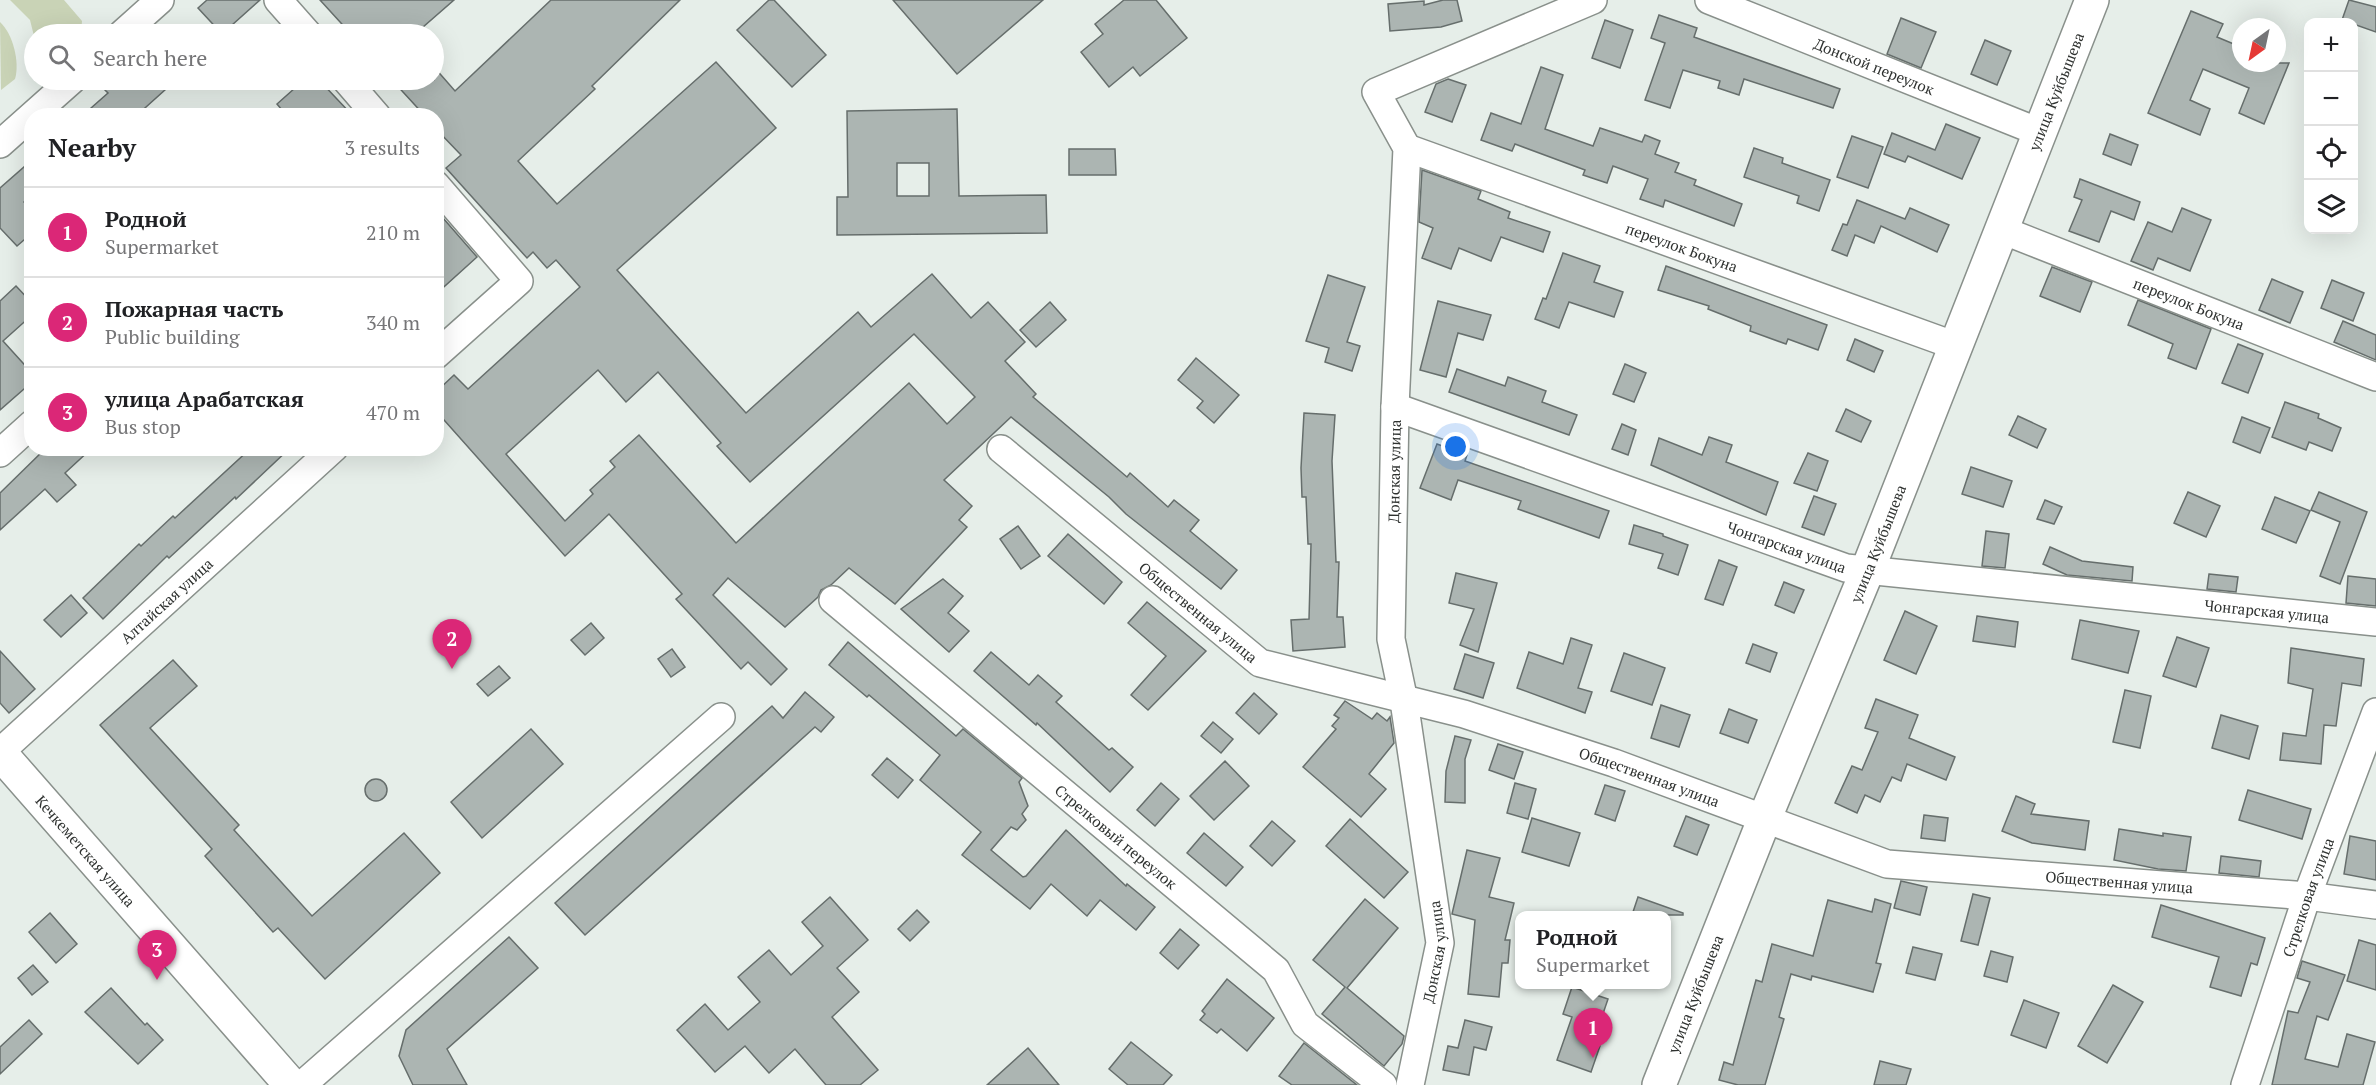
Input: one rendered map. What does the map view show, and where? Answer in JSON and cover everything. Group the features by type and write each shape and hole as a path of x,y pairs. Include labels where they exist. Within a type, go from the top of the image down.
{"main road":[{"name":"улица Куйбышева","path":"1659,1085 1764,820 1868,569 2092,0"},
{"name":"Кечкеметская улица","path":"0,753 291,1085"}],"street":[{"path":"133,24 160,0"},
{"path":"278,0 299,24"},
{"path":"1407,148 1376,92 1593,0"},
{"name":"Донской переулок","path":"1709,0 2039,132"},
{"path":"40,108 61,90"},
{"path":"354,90 369,108"},
{"path":"0,144 24,123"},
{"name":"переулок Бокуна","path":"1407,148 1956,346"},
{"name":"Донская улица","path":"1407,148 1395,407 1390,639 1404,701 1440,944 1410,1085"},
{"path":"444,194 519,281 444,348"},
{"name":"переулок Бокуна","path":"2002,230 2376,377"},
{"name":"Чонгарская улица","path":"1395,407 1846,568 2376,622"},
{"path":"0,453 24,431"},
{"name":"Общественная улица","path":"1001,450 1260,663 1404,701 1464,714 1614,763 1887,864 2307,896 2376,905"},
{"name":"Алтайская улица","path":"0,753 325,456"},
{"name":"Стрелковый переулок","path":"832,600 1276,970 1305,1024 1383,1085"},
{"name":"Стрелковая улица","path":"2245,1085 2307,896 2376,712"},
{"path":"302,1085 721,717"}],"green space":[{"path":"10,0 64,0 82,21 82,24 31,24 30,20"},
{"path":"0,22 12,41 17,65 15,79 1,90"}],"building":[{"path":"207,0 260,0 233,24 213,24 198,8"},
{"path":"320,0 454,0 426,24 342,24"},
{"path":"551,0 680,0 592,86 595,89 518,161 557,204 716,62 776,128 617,270 746,413 858,312 871,327 932,274 971,318 988,302 1025,342 1005,361 1036,394 1033,397 1127,477 1130,473 1168,507 1174,500 1199,520 1190,531 1237,570 1221,589 1126,514 1109,497 1011,417 944,480 972,506 959,520 967,527 895,604 849,568 831,585 821,590 818,597 785,627 728,578 713,595 787,669 771,685 748,662 741,669 676,599 682,594 609,514 565,556 444,420 444,384 454,375 468,389 580,287 556,260 547,268 533,252 527,258 446,168 461,155 444,137 444,108 418,108 401,90 444,90 444,78 455,91","holes":["914,334 975,397 947,424 909,383 736,543 639,435 610,461 615,467 590,490 593,494 565,521 506,454 598,370 626,402 658,372 721,443 717,446 750,482"]},
{"path":"769,0 774,0 826,55 792,87 737,30"},
{"path":"893,0 1043,0 957,74"},
{"path":"1124,0 1156,0 1187,38 1140,76 1133,67 1109,87 1081,52 1103,34 1095,24"},
{"path":"1443,0 1457,0 1462,21 1441,27 1390,31 1388,4 1424,1 1424,5"},
{"path":"2349,0 2376,7 2376,32 2358,26 2358,18 2343,18"},
{"path":"2191,11 2223,24 2217,37 2232,43 2232,72 2285,72 2264,124 2239,113 2249,88 2203,69 2190,100 2210,109 2200,135 2148,113"},
{"path":"1659,15 1697,28 1694,37 1840,89 1833,108 1744,79 1739,95 1718,88 1720,81 1683,70 1670,108 1645,100 1665,43 1651,38"},
{"path":"1901,18 1936,32 1921,68 1887,54"},
{"path":"1605,20 1633,30 1620,68 1592,58"},
{"path":"1985,40 2011,51 1997,85 1971,74"},
{"path":"1541,67 1563,75 1545,129 1593,146 1600,128 1642,142 1645,135 1660,141 1655,154 1679,163 1675,172 1696,180 1694,185 1742,204 1734,226 1665,200 1663,207 1640,199 1648,179 1613,166 1607,183 1583,175 1585,170 1515,144 1512,151 1481,140 1491,113 1521,124"},
{"path":"1448,79 1466,85 1452,122 1425,112 1436,84"},
{"path":"105,90 165,90 145,108 91,108 108,93"},
{"path":"293,90 328,90 345,108 280,108 277,104"},
{"path":"957,109 959,196 1046,195 1047,233 837,235 837,197 848,197 847,111","holes":["897,163 929,163 929,196 897,196"]},
{"path":"1946,124 1980,138 1962,179 1908,156 1905,162 1884,154 1892,133 1935,150"},
{"path":"2110,134 2138,145 2131,165 2103,154"},
{"path":"1852,136 1883,147 1868,188 1837,177"},
{"path":"1754,148 1783,158 1782,163 1830,180 1819,211 1797,203 1799,196 1744,177"},
{"path":"1069,149 1115,149 1116,175 1069,175"},
{"path":"24,167 24,240 17,246 0,228 0,188"},
{"path":"1422,170 1481,191 1478,199 1510,212 1508,218 1550,232 1543,252 1501,237 1491,261 1459,248 1451,269 1422,258 1433,228 1419,222"},
{"path":"2080,179 2140,202 2134,220 2111,211 2099,242 2069,231 2082,200 2074,197"},
{"path":"1857,200 1905,219 1910,208 1949,225 1937,252 1881,226 1874,243 1855,235 1847,256 1832,250 1843,224 1847,225"},
{"path":"2182,208 2211,220 2190,271 2158,258 2153,270 2131,261 2148,222 2172,232"},
{"path":"444,219 477,257 444,287"},
{"path":"1563,253 1600,266 1594,282 1623,292 1614,317 1569,302 1559,328 1535,319 1543,298 1546,299"},
{"path":"1666,266 1827,325 1818,350 1788,339 1786,344 1750,331 1751,326 1708,309 1709,306 1658,290"},
{"path":"2052,267 2092,282 2080,312 2040,296"},
{"path":"1328,275 1365,287 1347,342 1360,346 1352,371 1325,362 1329,348 1306,341"},
{"path":"2272,279 2303,292 2290,323 2259,310"},
{"path":"2332,280 2364,293 2353,321 2321,308"},
{"path":"16,286 24,294 24,322 3,341 24,364 24,389 0,410 0,301"},
{"path":"2138,300 2211,329 2196,369 2168,358 2173,344 2128,325"},
{"path":"1438,301 1491,315 1483,340 1458,333 1446,377 1420,370"},
{"path":"1050,302 1066,320 1036,347 1020,330"},
{"path":"2343,321 2376,335 2376,360 2334,342"},
{"path":"1855,339 1883,351 1874,372 1847,360"},
{"path":"2238,344 2263,354 2248,393 2222,383"},
{"path":"1196,358 1239,395 1214,423 1197,408 1203,401 1178,380"},
{"path":"1625,364 1646,373 1634,402 1613,394"},
{"path":"1457,369 1505,386 1508,377 1546,391 1542,402 1577,415 1569,435 1449,392"},
{"path":"2285,402 2319,414 2318,418 2341,428 2332,451 2309,442 2306,450 2272,437"},
{"path":"1846,409 1871,421 1861,442 1836,431"},
{"path":"1304,413 1335,415 1332,461 1336,562 1339,562 1337,617 1343,617 1345,647 1293,651 1291,620 1309,619 1311,544 1308,544 1306,497 1302,497 1301,468"},
{"path":"2018,416 2046,429 2037,448 2009,435"},
{"path":"2242,417 2270,428 2260,453 2233,442"},
{"path":"1622,424 1636,430 1628,455 1612,449"},
{"path":"1709,437 1732,445 1726,462 1778,482 1766,515 1651,465 1659,438 1702,455"},
{"path":"1437,444 1467,455 1465,461 1609,511 1599,538 1518,509 1521,501 1458,480 1451,500 1420,488"},
{"path":"1808,453 1828,461 1817,491 1794,483"},
{"path":"38,456 83,456 65,473 76,485 57,502 45,489 0,530 0,493"},
{"path":"242,456 282,456 169,558 167,556 103,619 83,598 139,544 141,546 173,516 175,518"},
{"path":"1971,467 2012,481 2003,507 1962,494"},
{"path":"2188,492 2220,506 2206,537 2174,523"},
{"path":"2319,492 2367,512 2340,584 2320,576 2340,522 2311,510"},
{"path":"1814,496 1836,504 1824,535 1802,527"},
{"path":"2275,497 2310,511 2296,543 2262,529"},
{"path":"2045,500 2062,507 2054,524 2037,519"},
{"path":"1634,525 1688,545 1678,575 1658,568 1663,554 1629,544"},
{"path":"1018,526 1040,556 1021,569 1000,539"},
{"path":"1986,531 2009,534 2005,568 1982,566"},
{"path":"1068,534 1122,582 1104,604 1048,556"},
{"path":"2050,547 2082,561 2133,567 2132,581 2067,575 2043,564"},
{"path":"1719,560 1737,567 1723,605 1705,599"},
{"path":"1456,573 1497,583 1478,652 1460,645 1474,609 1449,603"},
{"path":"2209,574 2238,577 2236,592 2207,589"},
{"path":"2348,576 2376,579 2376,606 2346,603"},
{"path":"943,579 963,596 948,613 969,631 949,652 901,609"},
{"path":"1784,582 1804,590 1794,613 1775,605"},
{"path":"71,595 87,613 61,637 44,620"},
{"path":"1147,602 1206,651 1148,710 1131,695 1166,656 1128,623"},
{"path":"1905,611 1937,626 1916,674 1884,660"},
{"path":"1977,616 2018,622 2015,647 1973,641"},
{"path":"2080,620 2139,631 2128,673 2072,659"},
{"path":"591,623 604,638 585,655 571,640"},
{"path":"2177,637 2209,648 2196,687 2163,676"},
{"path":"1571,638 1592,645 1578,688 1592,692 1585,713 1517,688 1529,652 1563,664"},
{"path":"848,642 956,736 963,729 1022,778 1019,782 1028,806 1022,814 1026,820 1017,830 1011,827 991,850 1023,877 1066,830 1126,886 1127,884 1155,907 1136,930 1100,900 1087,916 1051,884 1030,909 962,855 981,832 920,780 940,755 869,695 867,697 829,665"},
{"path":"1753,644 1777,653 1770,672 1746,663"},
{"path":"2291,648 2364,659 2361,686 2342,683 2336,726 2324,725 2321,764 2280,760 2283,733 2306,736 2313,689 2288,683"},
{"path":"672,649 685,667 671,677 658,659"},
{"path":"0,651 35,689 9,713 0,703"},
{"path":"991,652 1029,685 1038,675 1062,696 1056,702 1109,750 1112,748 1133,767 1110,792 1037,723 1036,725 974,671"},
{"path":"1624,653 1665,668 1652,705 1611,691"},
{"path":"1465,654 1494,663 1483,698 1454,689"},
{"path":"173,660 197,686 150,728 239,825 234,830 312,916 404,833 440,873 325,979 278,928 273,932 205,856 212,849 100,725"},
{"path":"499,666 510,678 488,696 477,684"},
{"path":"2125,690 2151,696 2140,748 2113,742"},
{"path":"805,692 834,717 821,732 815,727 585,935 555,903 772,706 783,718"},
{"path":"1254,693 1277,714 1259,734 1236,713"},
{"path":"1876,699 1918,715 1909,738 1955,757 1946,780 1907,764 1901,781 1892,777 1880,802 1865,795 1857,813 1835,803 1852,766 1862,770 1878,732 1865,728"},
{"path":"1345,701 1372,719 1377,713 1387,721 1390,717 1394,743 1369,774 1386,789 1361,817 1303,767 1336,729 1332,726 1339,718 1334,715"},
{"path":"1661,705 1690,715 1679,747 1651,738"},
{"path":"1729,709 1757,720 1748,743 1720,733"},
{"path":"2221,715 2258,726 2249,759 2212,748"},
{"path":"1213,722 1233,739 1221,753 1201,736"},
{"path":"531,729 563,764 482,838 451,802"},
{"path":"1455,736 1471,740 1465,759 1465,803 1445,802 1446,771"},
{"path":"1498,744 1523,752 1514,779 1489,770"},
{"path":"887,758 913,780 898,798 872,775"},
{"path":"1225,761 1249,786 1214,820 1190,796"},
{"path":"376,779 386,786 387,790 380,800 376,801 366,794 365,790 372,780"},
{"path":"1161,783 1179,799 1155,826 1137,810"},
{"path":"1515,783 1536,789 1528,819 1507,813"},
{"path":"1605,785 1625,791 1615,821 1595,814"},
{"path":"2248,790 2311,809 2302,839 2239,820"},
{"path":"2016,796 2035,804 2031,814 2089,821 2085,850 2032,843 2002,831"},
{"path":"1924,815 1948,818 1945,841 1921,838"},
{"path":"1686,816 1709,825 1697,855 1674,846"},
{"path":"1532,818 1580,833 1569,866 1522,852"},
{"path":"1350,819 1408,872 1384,898 1326,846"},
{"path":"1272,821 1295,841 1272,866 1250,846"},
{"path":"2119,829 2163,836 2163,833 2191,837 2186,871 2158,869 2114,860"},
{"path":"1204,833 1243,867 1226,886 1187,853"},
{"path":"2350,836 2376,841 2376,880 2344,874"},
{"path":"1467,850 1500,858 1489,897 1514,903 1505,940 1510,940 1508,963 1502,963 1499,997 1468,994 1475,920 1452,914"},
{"path":"2221,856 2261,861 2259,877 2219,873"},
{"path":"1901,881 1927,887 1920,915 1894,908"},
{"path":"1973,894 1990,898 1978,945 1961,941"},
{"path":"830,897 868,940 837,968 859,992 832,1017 878,1070 860,1085 826,1085 795,1049 769,1073 745,1046 715,1072 677,1030 705,1004 728,1030 760,1002 738,977 769,950 791,975 823,946 802,922"},
{"path":"1638,897 1683,913 1683,915 1671,915 1671,911 1633,911"},
{"path":"1365,899 1398,928 1347,988 1404,1036 1402,1044 1384,1066 1322,1014 1345,987 1313,960"},
{"path":"1875,899 1891,904 1876,963 1881,964 1873,992 1812,976 1811,980 1791,974 1779,1017 1784,1019 1765,1085 1738,1085 1719,1080 1724,1062 1733,1065 1756,980 1762,982 1772,944 1813,956 1828,900 1872,912"},
{"path":"2161,905 2265,938 2257,965 2251,963 2241,996 2210,987 2219,957 2152,937"},
{"path":"917,910 929,922 910,941 898,929"},
{"path":"50,913 77,944 56,963 29,932"},
{"path":"1180,929 1199,945 1178,969 1160,953"},
{"path":"509,937 538,968 447,1049 467,1085 413,1085 399,1056 406,1030"},
{"path":"2359,940 2376,945 2376,990 2347,981"},
{"path":"1913,947 1942,954 1935,980 1906,973"},
{"path":"1991,951 2013,957 2007,982 1984,976"},
{"path":"2302,961 2345,975 2328,1020 2317,1016 2305,1059 2338,1067 2347,1034 2375,1042 2363,1085 2272,1085 2288,1011 2298,1013 2310,982 2297,978"},
{"path":"33,965 48,982 32,995 18,978"},
{"path":"1227,979 1274,1018 1247,1051 1221,1029 1217,1033 1200,1020 1205,1014 1202,1011"},
{"path":"2113,985 2143,1002 2107,1063 2078,1046"},
{"path":"111,988 145,1025 147,1023 163,1040 138,1064 85,1012"},
{"path":"1571,989 1608,999 1593,1043 1600,1046 1591,1072 1557,1060 1572,1017 1563,1014"},
{"path":"2024,1000 2059,1013 2046,1048 2011,1035"},
{"path":"29,1020 42,1034 0,1074 0,1047"},
{"path":"1465,1020 1492,1027 1486,1050 1474,1047 1469,1075 1443,1070 1448,1046 1458,1048"},
{"path":"1131,1042 1172,1075 1163,1085 1128,1085 1109,1069"},
{"path":"1304,1043 1357,1085 1292,1085 1279,1076"},
{"path":"1028,1048 1059,1085 987,1085"},
{"path":"1880,1061 1911,1069 1906,1085 1874,1085"}],"place":[{"name":"Пожарная часть","path":"452,669"},
{"name":"улица Арабатская","path":"157,980"},
{"name":"Родной","path":"1593,1058"}]}
